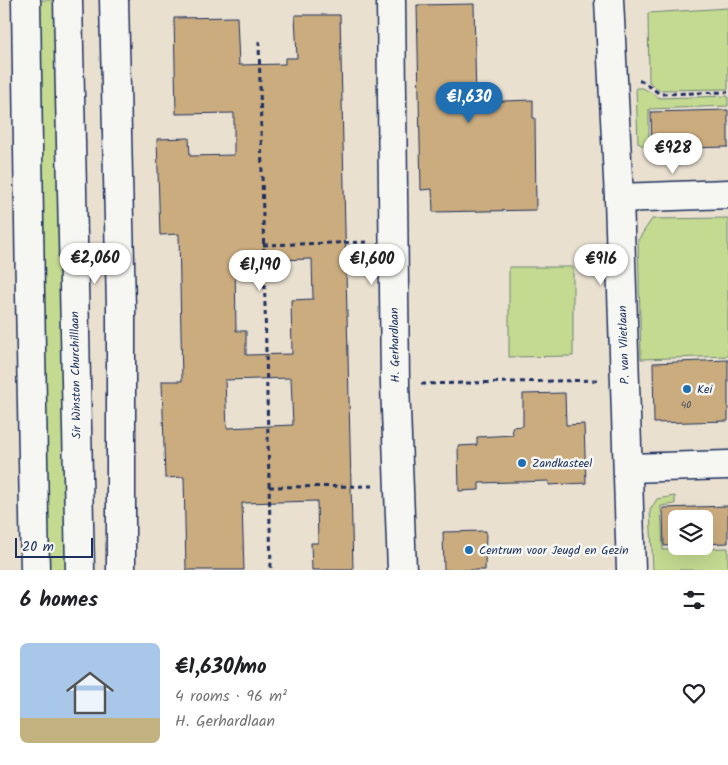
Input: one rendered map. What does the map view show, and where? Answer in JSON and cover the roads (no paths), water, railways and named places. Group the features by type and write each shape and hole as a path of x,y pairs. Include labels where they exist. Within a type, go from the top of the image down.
{"street":[{"path":"26,0 35,570"},
{"name":"Sir Winston Churchilllaan","path":"68,0 80,570"},
{"path":"114,0 121,308 120,570"},
{"name":"H. Gerhardlaan","path":"391,0 395,384 402,570"},
{"name":"P. van Vlietlaan","path":"609,0 626,379 631,570"},
{"path":"619,198 728,194"},
{"path":"629,468 728,465"}],"place":[{"name":"Kei","path":"687,389"},
{"name":"Zandkasteel","path":"522,463"},
{"name":"Centrum voor Jeugd en Gezin","path":"469,550"}]}
